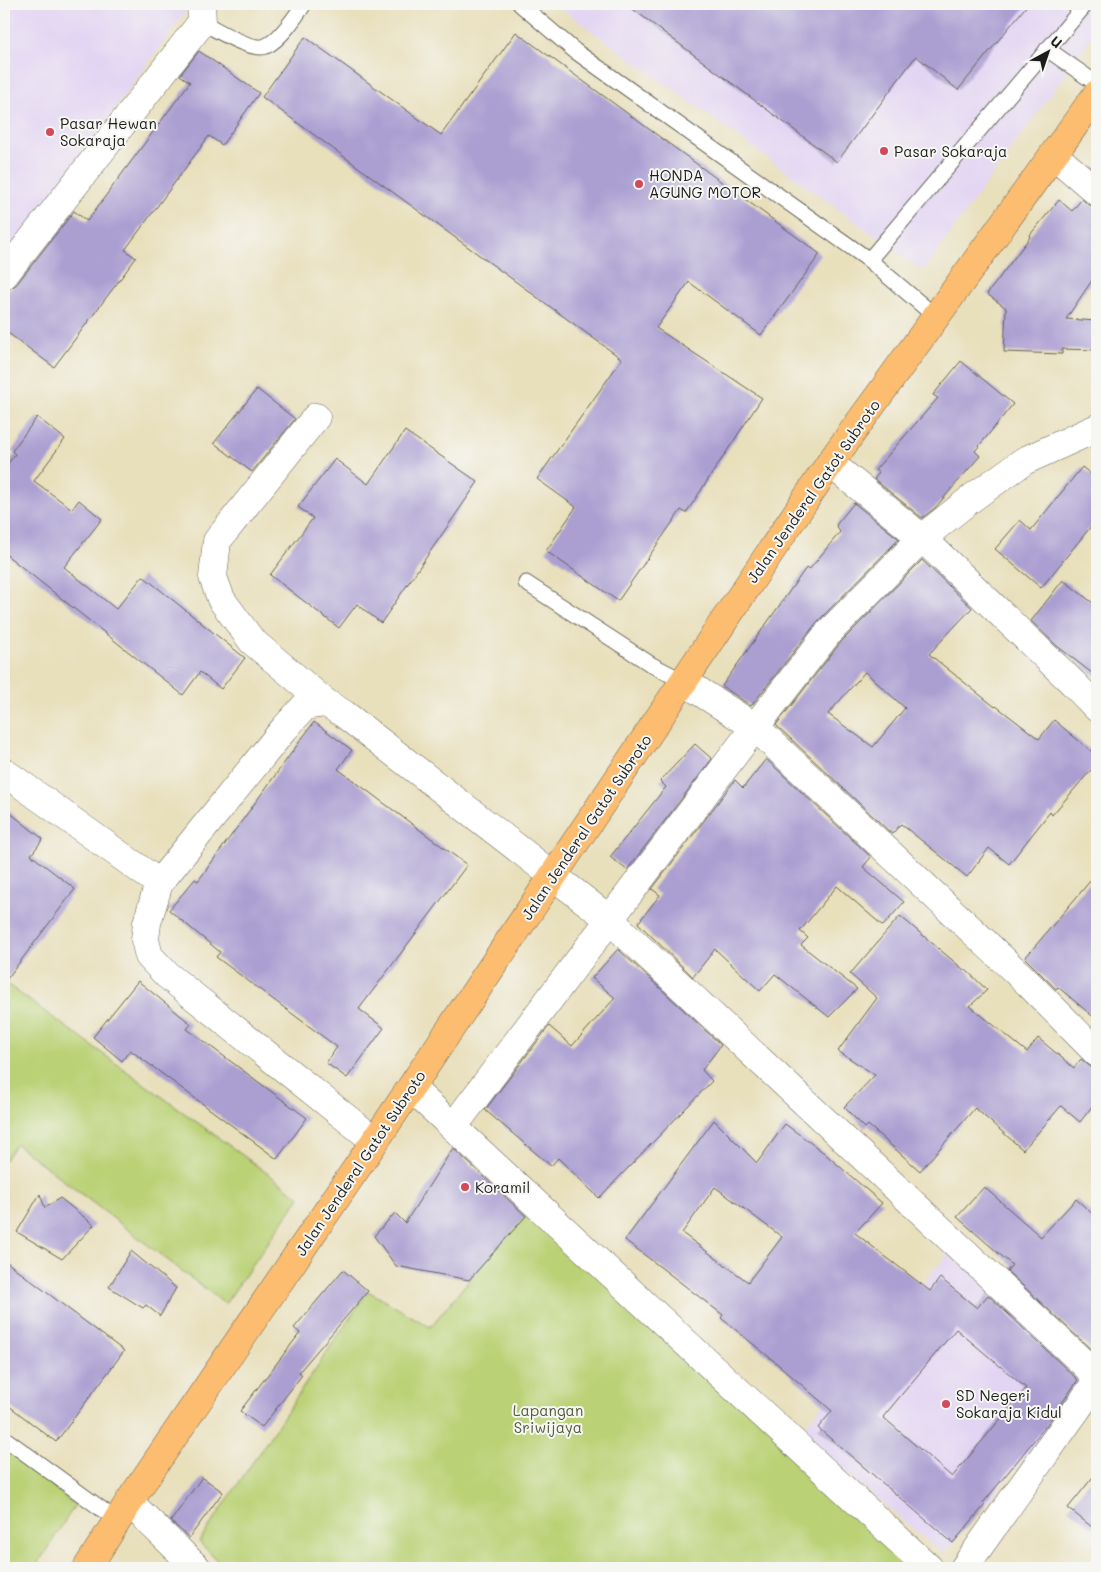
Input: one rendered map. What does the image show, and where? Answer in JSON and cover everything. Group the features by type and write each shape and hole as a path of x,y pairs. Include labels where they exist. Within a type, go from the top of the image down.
{"highway":[{"name":"Jalan Jenderal Gatot Subroto","path":"87,1568 830,464 1097,94"}],"street":[{"path":"4,275 201,13"},
{"path":"1054,156 1097,192"},
{"path":"316,417 217,541 213,577 221,599 252,641 326,704 344,714 609,919 1097,1376"},
{"path":"453,1127 609,919 829,632 922,538 1024,461 1097,428"},
{"path":"830,464 922,538 1097,708"},
{"path":"683,681 755,727 1028,983 1097,1053"},
{"path":"326,704 306,706 284,729 159,882 147,923 145,940 149,956 167,974 375,1141"},
{"path":"4,772 159,882"},
{"path":"411,1088 929,1568"},
{"path":"964,1568 1097,1381"},
{"path":"123,1512 198,1568"}],"lane":[{"path":"201,13 251,47 265,47 287,29 304,4"},
{"path":"869,260 1086,4"},
{"path":"526,5 576,50 869,260 936,317"},
{"path":"1047,49 1097,84"},
{"path":"526,583 652,665 683,681"},
{"path":"4,1438 123,1512"}],"shaded area":[{"name":"Pasar Hewan Sokaraja","path":"4,4 188,4 190,6 4,259"},
{"name":"Pasar Sokaraja","path":"555,4 1097,4 1097,30 923,271"},
{"name":"SD Negeri Sokaraja Kidul","path":"948,1254 1093,1376 943,1554 799,1433"}],"green space":[{"path":"4,982 300,1197 225,1304 16,1144 4,1161"},
{"name":"Lapangan Sriwijaya","path":"536,1200 916,1568 225,1568 199,1542 368,1291 430,1327"},
{"path":"4,1447 75,1505 35,1568 4,1568"}],"building":[{"path":"626,4 1028,4 958,90 916,56 837,162"},
{"path":"516,32 820,254 761,335 689,282 656,328 762,398 686,513 681,510 618,601 546,551 576,507 537,479 622,359 262,97 305,37 441,135"},
{"path":"199,51 259,93 222,145 209,136 125,250 136,258 54,367 4,330 4,294 16,285 74,211 87,221 190,82 180,75"},
{"path":"1082,199 1087,204 1097,207 1097,273 1066,319 1097,321 1097,350 1062,349 1062,354 1004,352 1006,308 987,294 1029,236 1059,200 1072,211"},
{"path":"961,361 1013,404 975,451 980,456 935,508 922,518 874,479 879,473 875,470 938,398 933,395"},
{"path":"257,389 295,419 252,472 214,443"},
{"path":"37,417 65,439 34,481 72,509 79,500 102,519 64,567 116,609 143,576 245,658 221,689 200,672 183,695 4,553 4,469 15,454 12,451"},
{"path":"405,431 478,482 381,623 357,604 339,628 270,575 313,518 298,507 335,459 368,484"},
{"path":"1082,467 1097,479 1097,519 1041,588 995,549 1020,520 1031,530"},
{"path":"854,503 899,539 818,621 751,706 722,686 806,568 809,570 840,532 836,525"},
{"path":"922,560 972,608 929,654 995,707 1039,739 1054,720 1097,756 1097,763 1052,815 1050,812 1009,864 989,848 967,877 901,824 892,834 776,725 841,642","holes":["865,672 905,708 873,747 828,714"]},
{"path":"1063,580 1097,606 1097,677 1057,646 1031,621"},
{"path":"314,722 352,750 338,769 467,865 359,1009 384,1028 347,1078 326,1063 337,1047 216,957 220,952 169,910 195,879 198,881"},
{"path":"695,744 712,759 627,870 610,857 666,787 660,781"},
{"path":"766,759 871,857 863,867 904,902 883,926 837,886 800,931 808,938 801,945 857,989 829,1017 775,974 760,991 715,949 693,977 638,923 660,895 652,889 735,780 743,788"},
{"path":"4,808 43,839 31,855 75,889 4,983"},
{"path":"1097,873 1097,1020 1058,987 1056,989 1025,958"},
{"path":"900,916 965,969 987,990 970,1006 1027,1052 1038,1038 1074,1068 1081,1059 1092,1068 1097,1068 1097,1100 1080,1122 1061,1106 1023,1150 975,1108 920,1171 868,1125 865,1128 844,1107 875,1075 838,1051 877,998 850,974"},
{"path":"618,949 721,1045 702,1070 712,1081 599,1198 558,1158 551,1166 485,1110 549,1026 572,1046 615,998 592,978"},
{"path":"138,981 191,1024 187,1029 307,1118 277,1159 130,1050 122,1061 93,1037"},
{"path":"714,1120 757,1163 785,1124 823,1152 882,1203 855,1233 930,1291 940,1278 977,1308 988,1295 1078,1380 1045,1427 953,1543 818,1428 832,1411 721,1318 723,1315 625,1240","holes":["715,1187 782,1237 748,1282 682,1233","956,1329 1026,1388 952,1477 883,1417"]},
{"name":"Koramil","path":"453,1148 526,1216 469,1280 396,1266 374,1236 395,1213 405,1223"},
{"path":"984,1187 1041,1237 1076,1199 1097,1218 1097,1355 1007,1271 1012,1265 957,1217"},
{"path":"40,1194 45,1208 60,1198 94,1225 62,1259 17,1232"},
{"path":"131,1251 176,1288 160,1316 146,1305 143,1308 109,1287"},
{"path":"4,1260 124,1351 56,1442 4,1402"},
{"path":"343,1270 368,1291 299,1372 302,1375 262,1427 240,1411 300,1333 294,1328"},
{"path":"1097,1472 1097,1531 1068,1508"},
{"path":"202,1477 223,1492 189,1538 171,1521"}],"place":[{"name":"Pasar Hewan Sokaraja","path":"50,132"},
{"name":"Pasar Sokaraja","path":"884,151"},
{"name":"HONDA AGUNG MOTOR","path":"639,184"},
{"name":"Koramil","path":"465,1187"},
{"name":"SD Negeri Sokaraja Kidul","path":"946,1404"}]}
